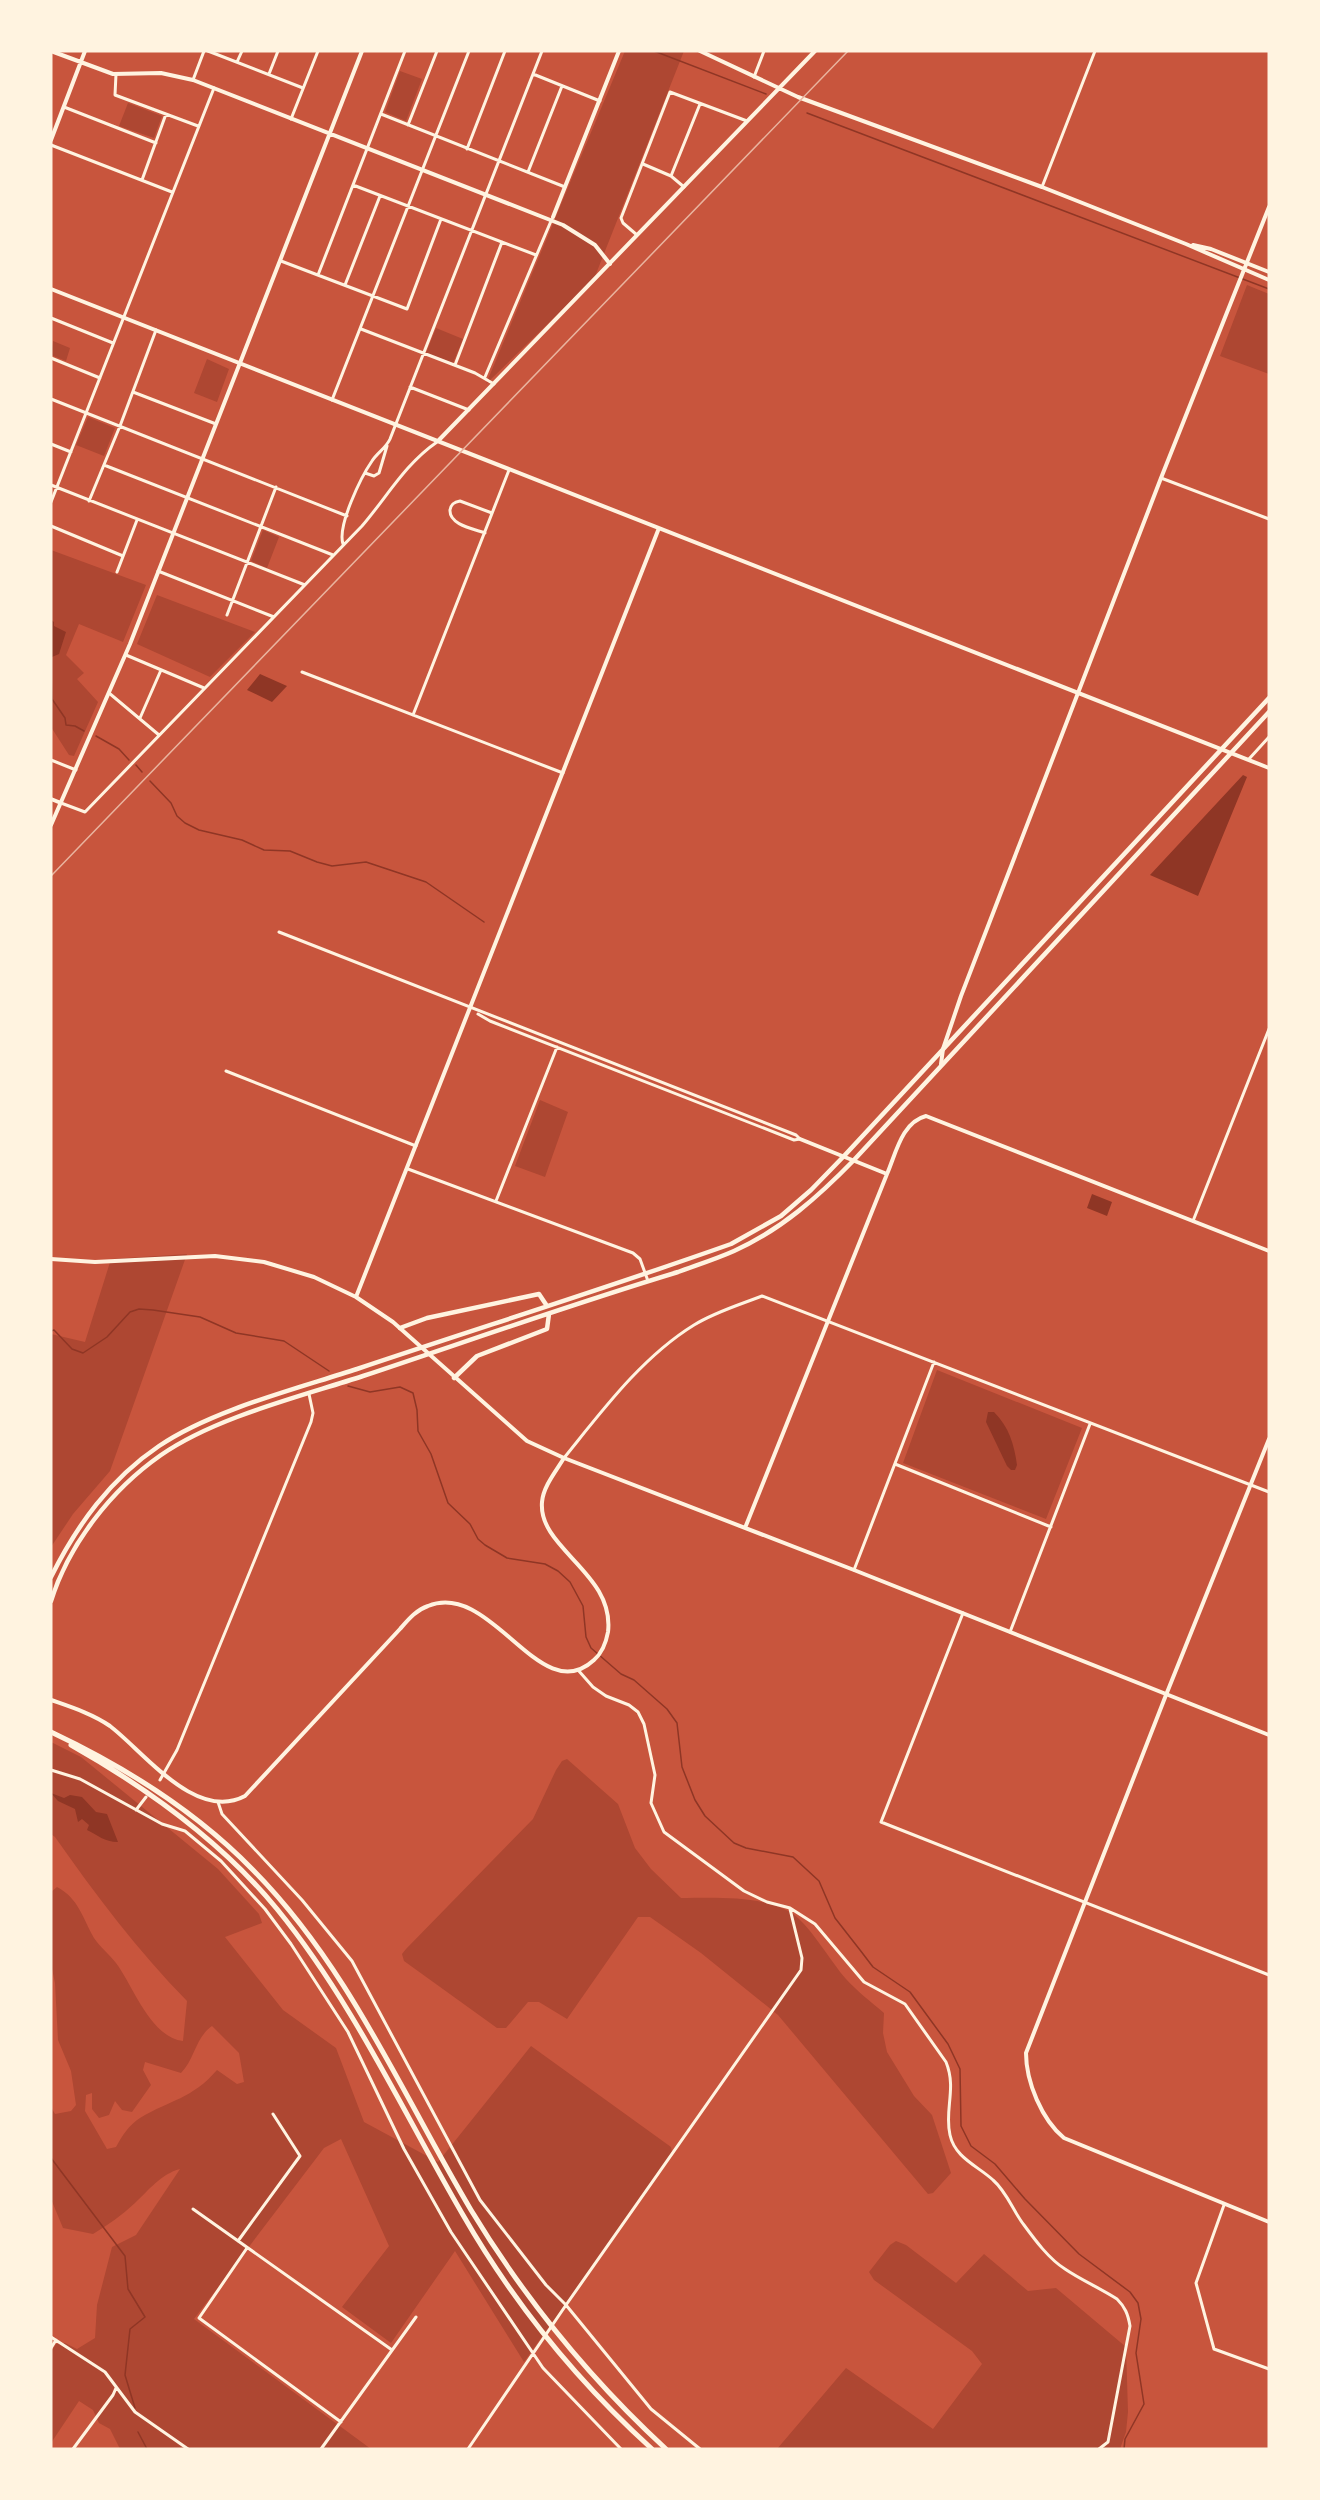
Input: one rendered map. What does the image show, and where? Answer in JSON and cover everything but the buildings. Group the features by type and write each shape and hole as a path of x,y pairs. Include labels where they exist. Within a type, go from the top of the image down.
{"highway":[{"path":"51,1577 68,1544 91,1508 123,1474 159,1446 189,1428 295,1389 731,1244 781,1215 811,1190 844,1156 1269,698"},
{"path":"51,1601 74,1550 99,1514 128,1481 162,1455 194,1436 227,1422 735,1251 782,1224 818,1197 854,1160 1269,712"},
{"path":"400,1328 428,1318 539,1294 547,1306"},
{"path":"454,1378 477,1356 547,1329 549,1314"},
{"path":"51,1732 117,1772 182,1819 215,1846 276,1909 317,1962 352,2018 464,2217 495,2267 567,2362 598,2397 652,2449"},
{"path":"51,1732 110,1762 187,1812 253,1869 282,1902 326,1958 361,2012 472,2211 515,2277 575,2355 622,2407 666,2449"}],"street":[{"path":"51,51 116,74 161,73 193,80 214,88 485,195 553,219 588,240 602,252 610,264"},
{"path":"51,140 86,51"},
{"path":"193,80 204,51"},
{"path":"208,51 303,88"},
{"path":"237,62 242,51"},
{"path":"269,75 278,51"},
{"path":"291,119 318,51"},
{"path":"51,825 126,655 362,51"},
{"path":"318,275 405,51"},
{"path":"408,125 437,51"},
{"path":"332,400 469,51"},
{"path":"467,149 506,51"},
{"path":"365,473 374,476 379,473 395,425 542,51"},
{"path":"485,377 553,219 619,51"},
{"path":"700,51 779,88 875,127 1042,187 1186,244 1269,280"},
{"path":"754,77 764,51"},
{"path":"51,799 85,812 380,506 405,469 469,410 815,51"},
{"path":"1042,187 1095,51"},
{"path":"116,74 115,94 198,126"},
{"path":"533,74 600,100"},
{"path":"528,172 562,86"},
{"path":"51,502 214,88"},
{"path":"638,235 622,223 621,218 670,92 747,122"},
{"path":"671,176 700,104"},
{"path":"64,107 156,143"},
{"path":"142,181 166,114"},
{"path":"381,114 565,187"},
{"path":"51,145 172,192"},
{"path":"643,164 671,176 684,187"},
{"path":"352,185 536,255"},
{"path":"345,285 380,196"},
{"path":"941,1064 943,1049 1078,692 1269,207"},
{"path":"280,261 406,309 441,219"},
{"path":"455,365 502,242"},
{"path":"1186,244 1212,249 1269,272"},
{"path":"51,289 1269,768"},
{"path":"51,318 114,343"},
{"path":"360,329 485,377 494,384"},
{"path":"89,501 156,330"},
{"path":"51,358 100,378"},
{"path":"410,387 469,410"},
{"path":"133,392 216,424"},
{"path":"51,399 347,516"},
{"path":"51,444 71,452"},
{"path":"344,544 341,532 365,473 373,458 388,444"},
{"path":"104,465 333,555"},
{"path":"414,715 509,470"},
{"path":"1161,478 1269,519"},
{"path":"51,485 305,585"},
{"path":"227,615 276,487"},
{"path":"485,532 457,522 451,514 451,507 454,502 459,501 492,513"},
{"path":"117,572 137,520"},
{"path":"51,526 123,556"},
{"path":"356,1297 659,528"},
{"path":"158,571 274,618"},
{"path":"126,655 205,688"},
{"path":"140,718 161,669"},
{"path":"302,672 563,773"},
{"path":"110,693 159,735"},
{"path":"1249,759 1269,737"},
{"path":"51,760 76,770"},
{"path":"279,932 471,1010 796,1135 800,1139 887,1174"},
{"path":"471,1010 490,1021 794,1140 800,1139"},
{"path":"1193,1221 1269,1029"},
{"path":"496,1201 559,1043"},
{"path":"226,1071 416,1146"},
{"path":"745,1528 887,1174 907,1127 915,1119 926,1116 1269,1251"},
{"path":"408,1169 633,1253 640,1260 648,1281"},
{"path":"51,1258 84,1262 190,1256 240,1258 264,1262 314,1277 356,1297 400,1328 527,1441 564,1458 854,1570 1269,1735"},
{"path":"51,1700 109,1725 194,1797 218,1802 235,1801 245,1796 416,1612 426,1606 453,1602 464,1604 492,1621 534,1659 548,1667 562,1671 578,1670 593,1662 601,1653 607,1638 609,1623 606,1604 589,1577 554,1538 542,1515 544,1492 564,1458 613,1398 657,1354 693,1326 724,1310 762,1296 1269,1492"},
{"path":"854,1570 934,1362"},
{"path":"160,1780 165,1773 311,1422 313,1413 309,1394"},
{"path":"1010,1632 1090,1424"},
{"path":"1269,1439 1026,2053 1027,2072 1046,2115 1056,2131 1071,2141 1269,2222"},
{"path":"895,1464 1051,1527"},
{"path":"963,1613 881,1822 1269,1975"},
{"path":"578,1670 593,1687 638,1712 644,1724 655,1775 651,1803 664,1832 744,1891 767,1902 790,1908 814,1924 864,1982 905,2004 946,2062 952,2088 948,2121 950,2135 959,2154 1000,2187 1025,2226 1054,2260 1117,2299 1128,2314 1131,2326 1108,2442 1099,2449"},
{"path":"51,1770 80,1779 162,1824 185,1831 242,1882 291,1944 348,2032 426,2190 451,2232 543,2368 621,2449"},
{"path":"136,1810 146,1797"},
{"path":"218,1802 222,1814 302,1900 352,1961 480,2200 546,2285 566,2305 651,2409 700,2449"},
{"path":"468,2449 558,2316 801,1970 802,1958 790,1908"},
{"path":"238,2241 300,2156 273,2114"},
{"path":"1224,2205 1196,2283 1214,2349 1269,2369"},
{"path":"193,2209 392,2350"},
{"path":"247,2248 199,2319 341,2422"},
{"path":"321,2449 416,2317"},
{"path":"51,2337 105,2372 135,2412 188,2449"},
{"path":"51,2348 56,2340"},
{"path":"73,2449 114,2395 116,2388"}],"shaded area":[{"path":"625,51 684,51 594,279 486,384"},
{"path":"400,71 422,79 406,121 385,112"},
{"path":"128,103 162,116 154,138 119,126"},
{"path":"1247,285 1269,294 1269,374 1220,356"},
{"path":"436,328 463,339 453,363 426,353"},
{"path":"53,341 70,348 66,361 51,355"},
{"path":"207,359 229,369 217,402 194,393"},
{"path":"88,417 115,428 104,456 76,445"},
{"path":"263,530 279,537 267,568 251,561"},
{"path":"51,550 146,585 123,642 79,624 66,655 84,673 77,679 98,702 74,756 69,755 51,727"},
{"path":"157,595 255,632 210,677 137,644"},
{"path":"51,620 54,626 66,632 59,654 52,657"},
{"path":"260,674 287,686 272,702 247,690"},
{"path":"1243,775 1247,777 1198,896 1150,875"},
{"path":"540,1100 568,1112 545,1177 515,1166"},
{"path":"1092,1194 1112,1202 1107,1216 1087,1208"},
{"path":"187,1254 110,1471 73,1514 51,1547 51,1334 85,1342 111,1259"},
{"path":"937,1370 1082,1428 1046,1519 903,1463"},
{"path":"988,1412 994,1412 1007,1430 1016,1457 1015,1470 1007,1466 986,1422"},
{"path":"51,1742 81,1757 218,1869 259,1914 262,1923 225,1937 283,2010 336,2048 364,2122 438,2162 531,2046 671,2147 672,2152 666,2162 524,2362 455,2251 391,2343 342,2307 389,2246 341,2139 324,2148 194,2319 371,2449 120,2449 110,2429 99,2423 93,2410 79,2401 51,2443 51,2352 56,2344 65,2343 77,2349 95,2338 97,2305 112,2247 136,2235 180,2169 161,2179 125,2212 93,2234 63,2228 51,2199 51,2107 55,2114 71,2111 76,2105 71,2071 58,2040 55,1983 51,1964 51,1892 57,1887 70,1897 94,1938 123,1973 152,2021 171,2037 183,2041 187,2001 134,1942 51,1834","holes":["212,2026 239,2053 244,2082 237,2084 217,2070 190,2093 136,2121 126,2131 116,2147 107,2149 85,2111 86,2095 92,2093 92,2109 99,2118 109,2115 115,2101 122,2110 132,2112 151,2085 143,2070 145,2062 181,2073 198,2042"]},
{"path":"567,1759 618,1804 635,1848 651,1869 681,1898 751,1900 790,1912 812,1933 846,1979 884,2013 883,2033 887,2052 914,2096 932,2115 951,2173 933,2193 928,2194 778,2015 701,1953 650,1917 638,1917 567,2019 539,2002 528,2002 506,2028 497,2028 404,1961 402,1954 406,1949 533,1819 556,1770 562,1761"},
{"path":"51,1793 64,1798 70,1795 82,1797 96,1812 107,1814 118,1842 105,1840 87,1830 89,1825 82,1819 78,1822 75,1809 58,1801"},
{"path":"896,2241 906,2245 956,2283 984,2254 1028,2291 1056,2288 1126,2347 1128,2412 1126,2432 1120,2449 777,2449 846,2368 933,2429 982,2364 972,2351 874,2280 869,2272 890,2245"}],"waterway":[{"path":"654,51 766,94"},
{"path":"807,113 1269,289"},
{"path":"51,675 52,699 65,718 66,725 75,726 84,731"},
{"path":"96,736 119,749 129,760"},
{"path":"136,765 142,772"},
{"path":"150,781 171,803 177,816 199,830 242,840 264,850 290,851 332,866 366,862 426,882 484,922"},
{"path":"51,1331 54,1330 72,1349 83,1353 107,1337 130,1312 139,1309 153,1310 200,1317 236,1333 284,1341 329,1371"},
{"path":"348,1386 370,1392 400,1387 413,1393 418,1431 431,1454 448,1503 470,1524 478,1539 485,1545 507,1558 545,1564 558,1571 570,1582 583,1606 586,1637 591,1648 621,1674 634,1680 667,1709 677,1723 682,1767 695,1800 705,1816 734,1843 746,1848 793,1857 819,1881 835,1918 873,1967 910,1992 948,2044 960,2069 961,2126 971,2146 995,2164 1025,2199 1079,2254 1130,2292 1138,2303 1141,2319 1136,2353 1144,2404 1125,2439 1124,2449"},
{"path":"51,2158 125,2256 128,2289 145,2317 130,2329 125,2375 135,2408"},
{"path":"138,2432 147,2449"}],"railway":[{"path":"51,876 848,51"}]}
